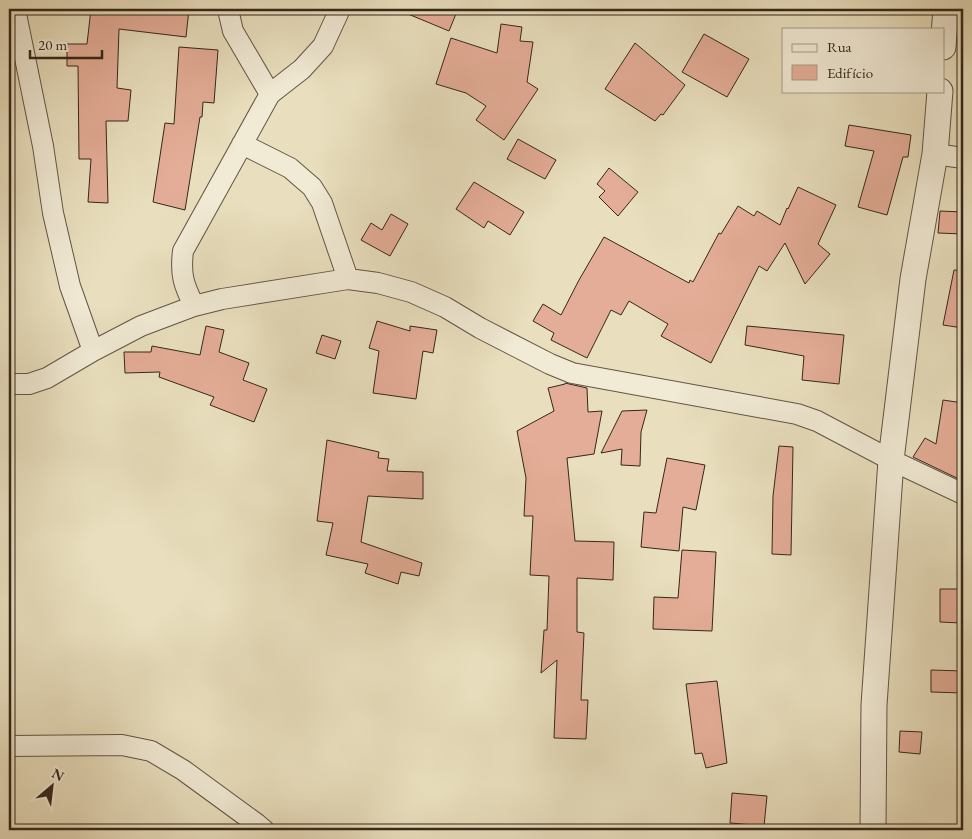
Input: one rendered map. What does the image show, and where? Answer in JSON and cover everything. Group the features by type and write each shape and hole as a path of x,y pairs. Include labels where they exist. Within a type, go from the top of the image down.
{"street":[{"path":"15,9 41,137 53,213 70,286 92,350"},
{"path":"229,9 233,31 270,94"},
{"path":"194,306 184,283 181,266 183,252 270,94 302,69 323,46 340,9"},
{"path":"944,34 946,9"},
{"path":"873,830 874,705 891,460 913,279 935,154 940,92"},
{"path":"242,144 290,168 312,187 322,203 348,279"},
{"path":"935,154 963,158"},
{"path":"9,384 29,384 47,378 92,350 141,326 194,306 222,299 348,279 378,283 411,292 444,307 480,328 572,374 797,414 817,421 891,460 963,494"},
{"path":"9,746 122,745 151,751 183,770 264,830"}],"building":[{"path":"91,9 189,9 186,37 119,29 117,88 131,90 128,121 106,121 108,203 88,202 91,159 79,159 78,66 67,66 67,44 87,44"},
{"path":"396,9 458,9 449,31"},
{"path":"501,24 522,27 520,41 533,42 527,82 538,89 504,140 476,120 486,106 466,93 436,84 451,38 497,53"},
{"path":"704,34 749,59 727,97 682,72"},
{"path":"635,43 685,85 663,115 661,114 655,121 605,89"},
{"path":"179,47 218,50 214,103 203,102 185,210 153,202 165,123 174,124"},
{"path":"849,125 911,135 908,157 903,157 887,215 858,207 874,151 845,146"},
{"path":"518,139 556,160 545,179 507,159"},
{"path":"609,168 638,192 618,216 599,197 605,191 597,184"},
{"path":"474,182 524,212 510,235 488,221 484,228 456,209"},
{"path":"798,187 836,205 818,244 830,254 805,284 785,243 767,271 759,266 711,363 661,336 668,324 629,301 621,315 611,310 587,358 551,340 554,333 533,321 543,304 561,315 604,237 689,283 690,280 693,282 719,233 721,234 738,206 754,216 757,211 780,225"},
{"path":"940,211 963,212 963,234 938,233"},
{"path":"391,214 408,224 390,256 361,240 371,223 382,230"},
{"path":"954,270 963,271 963,328 943,325"},
{"path":"377,321 410,331 410,326 437,330 433,353 423,351 416,399 373,393 379,351 369,348"},
{"path":"206,326 224,330 219,352 249,363 243,380 267,389 254,422 210,405 214,397 159,377 160,372 125,373 124,352 151,352 152,346 200,355"},
{"path":"747,326 844,335 839,384 802,380 804,356 745,345"},
{"path":"322,335 341,341 335,359 316,353"},
{"path":"565,383 587,388 588,412 602,411 594,454 567,458 575,541 614,542 613,580 577,578 577,632 584,633 581,700 588,700 586,739 554,738 557,660 541,673 544,630 547,630 549,576 530,575 533,516 524,516 526,478 517,431 554,411 548,388"},
{"path":"943,400 963,403 963,481 913,457 925,438 936,444"},
{"path":"647,410 641,432 640,466 621,465 622,449 601,453 622,411"},
{"path":"327,440 379,452 378,458 389,459 387,471 423,472 423,499 368,496 361,542 422,563 419,576 401,572 398,584 365,573 368,564 326,555 333,523 317,521"},
{"path":"779,446 793,447 791,555 772,554 773,496"},
{"path":"667,458 705,465 696,510 683,507 679,551 641,547 644,512 656,513"},
{"path":"682,550 716,552 712,631 653,629 654,597 678,598"},
{"path":"940,589 962,589 961,623 940,622"},
{"path":"931,670 963,671 963,693 931,692"},
{"path":"717,681 727,763 706,768 702,753 695,754 686,684"},
{"path":"900,731 922,732 920,754 899,752"},
{"path":"732,793 767,796 764,826 730,823"}]}
